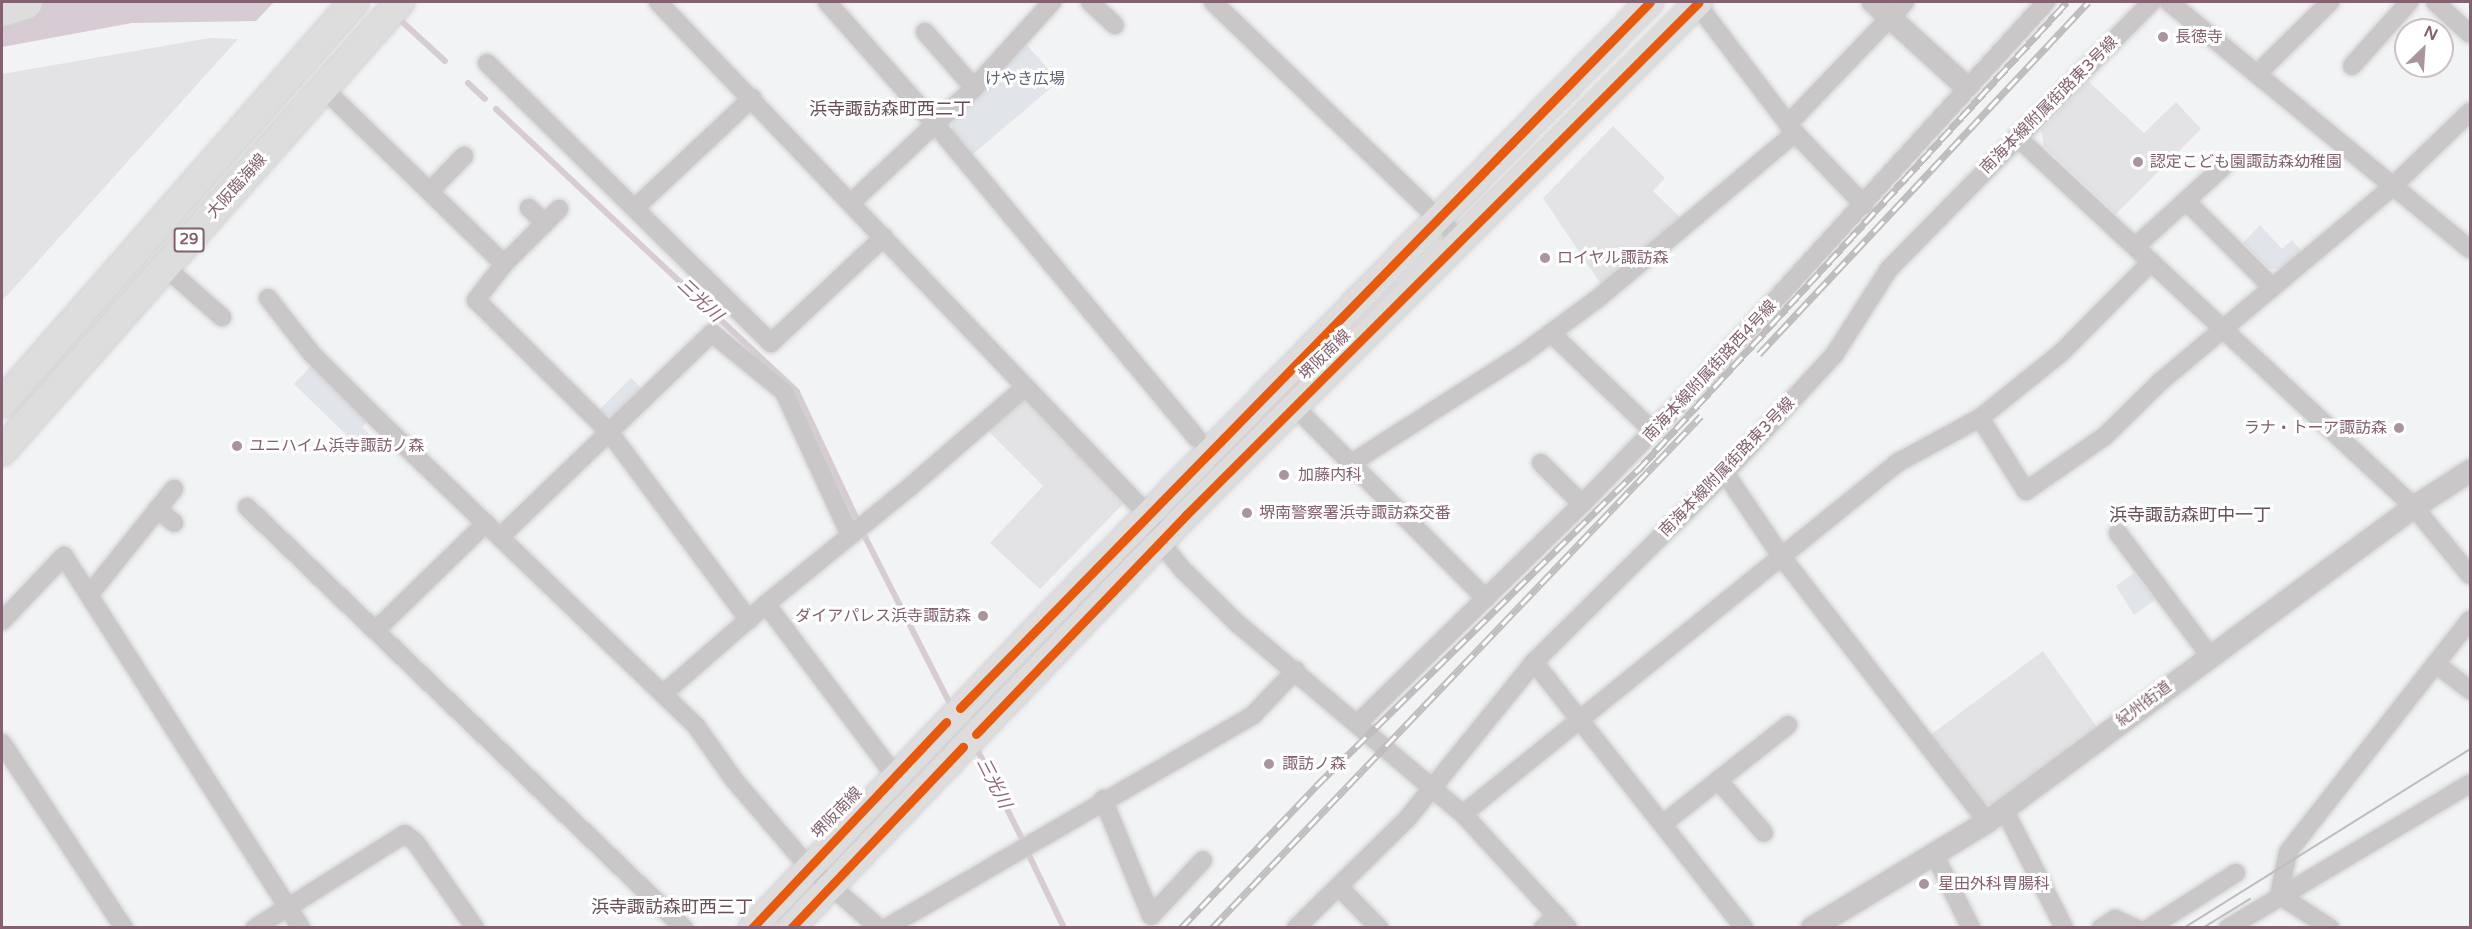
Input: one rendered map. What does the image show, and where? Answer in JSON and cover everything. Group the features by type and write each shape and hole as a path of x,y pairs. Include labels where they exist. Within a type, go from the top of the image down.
{"highway":[{"path":"2,9 24,2"}],"main road":[{"name":"大阪臨海線","path":"2,451 400,2"},
{"name":"堺阪南線","path":"752,927 807,865 1650,2"},
{"name":"堺阪南線","path":"791,927 1294,406 1462,242 1698,2"},
{"name":"大阪臨海線","path":"2,403 352,3"}],"street":[{"path":"658,2 852,202 1024,388 1148,515 1161,543 1181,568 1238,624 1296,670 1463,814 1563,921 1543,927"},
{"path":"827,2 935,124 1197,438"},
{"path":"852,202 974,88 1052,2"},
{"path":"1090,2 1115,25"},
{"path":"1213,2 1462,242"},
{"path":"1698,2 1792,129 1864,205"},
{"path":"1873,2 1898,10 1965,87"},
{"name":"南海本線附属街路西4号線","path":"1358,724 1653,431 1864,205 1965,87 2046,2"},
{"name":"南海本線附属街路東3号線","path":"1296,927 1340,888 1433,788 1534,662 1725,473 1834,355 1889,269 2151,2"},
{"path":"2169,2 2470,249"},
{"path":"2257,74 2330,2"},
{"path":"2352,66 2409,2"},
{"path":"2441,3 2470,34"},
{"path":"1353,462 1551,333 1596,300 1792,129 1898,10"},
{"path":"925,32 974,88"},
{"path":"487,63 771,343 884,237"},
{"path":"323,88 504,264"},
{"path":"635,208 752,98"},
{"path":"1980,418 2026,491 2105,436 2222,329 2393,186 2470,112"},
{"path":"2017,137 2414,507 2470,575"},
{"path":"430,191 464,156"},
{"path":"2134,247 2223,167"},
{"path":"2186,201 2272,287"},
{"path":"529,208 545,223"},
{"path":"559,209 504,264 476,300 610,433 749,620"},
{"path":"1463,814 1897,463 1980,418 2062,351 2151,262"},
{"path":"165,267 222,316"},
{"path":"268,298 312,354 696,726 735,781 807,865 879,927"},
{"path":"500,537 712,333 784,392 851,535"},
{"path":"1551,333 1653,431"},
{"path":"663,694 766,604 1024,388"},
{"path":"1294,406 1353,462 1486,599"},
{"path":"1541,463 1582,504"},
{"name":"紀州街道","path":"1812,927 1996,816 2414,507 2470,471"},
{"path":"1725,473 1781,556 1996,816 2064,927"},
{"path":"89,595 174,489"},
{"path":"247,507 377,629 684,927"},
{"path":"157,509 174,523"},
{"path":"377,629 486,523"},
{"path":"2118,534 2210,656"},
{"path":"2,621 64,556 301,927"},
{"path":"766,604 895,776"},
{"path":"2279,895 2288,852 2470,620"},
{"path":"1534,662 1664,823 1744,927"},
{"path":"2436,664 2470,690"},
{"path":"886,927 1103,799 1252,715 1296,670"},
{"path":"1664,823 1788,725"},
{"path":"2,743 124,927"},
{"path":"1718,780 1764,833"},
{"path":"2228,927 2470,784"},
{"path":"1103,799 1151,916 1203,860"},
{"path":"255,927 405,834 416,843 475,927"},
{"path":"1934,854 1971,927"},
{"path":"2149,927 2236,873"},
{"path":"1340,888 1379,927"},
{"path":"2279,895 2330,927"},
{"path":"2101,927 2115,919 2135,927"}],"shaded area":[{"path":"2,2 274,2 256,21 132,23 2,47"},
{"path":"210,38 238,39 2,301 2,74"},
{"path":"2088,81 2144,133 2176,102 2201,129 2116,214 2044,146 2041,130"},
{"path":"1613,126 1665,178 1653,191 1683,220 1602,286 1543,198"},
{"path":"1020,397 1030,397 1127,500 1040,589 990,543 1043,486 986,429"},
{"path":"2043,651 2097,727 1993,805 1980,801 1929,736"}],"green space":[{"name":"けやき広場","path":"1024,42 1059,81 972,155 951,131 953,120"},
{"path":"2260,225 2282,249 2292,240 2303,253 2281,269 2270,269 2243,243"},
{"path":"312,365 369,420 362,427 376,441 365,453 294,384"},
{"path":"631,378 643,390 617,416 604,415 599,410"},
{"path":"2134,573 2155,600 2134,615 2116,586"}],"waterway":[{"name":"三光川","path":"397,17 445,61"},
{"name":"三光川","path":"468,83 485,99"},
{"name":"三光川","path":"496,109 797,392 859,524"},
{"name":"三光川","path":"864,535 952,708"},
{"name":"三光川","path":"975,745 1023,841"},
{"name":"三光川","path":"1027,851 1064,928"}],"tram line":[{"path":"2184,928 2470,749"},
{"path":"2203,928 2250,899"}],"railway":[{"path":"1181,928 1316,786 1638,470 2067,2"},
{"path":"1759,354 2088,2"},
{"path":"1212,928 1701,416"}],"cycle path":[{"path":"960,708 1650,2"},
{"path":"976,734 1186,515 1699,2"},
{"path":"752,928 946,722"},
{"path":"791,928 963,747"}],"place":[{"name":"長徳寺","path":"2163,37"},
{"name":"認定こども園諏訪森幼稚園","path":"2138,162"},
{"name":"ロイヤル諏訪森","path":"1545,258"},
{"name":"ラナ・トーア諏訪森","path":"2399,428"},
{"name":"ユニハイム浜寺諏訪ノ森","path":"237,446"},
{"name":"加藤内科","path":"1284,475"},
{"name":"堺南警察署浜寺諏訪森交番","path":"1247,513"},
{"name":"ダイアパレス浜寺諏訪森","path":"983,616"},
{"name":"諏訪ノ森","path":"1269,764"},
{"name":"星田外科胃腸科","path":"1924,884"}],"district":[{"name":"浜寺諏訪森町西二丁","path":"890,109"},
{"name":"浜寺諏訪森町中一丁","path":"2190,515"},
{"name":"浜寺諏訪森町西三丁","path":"672,907"}]}
